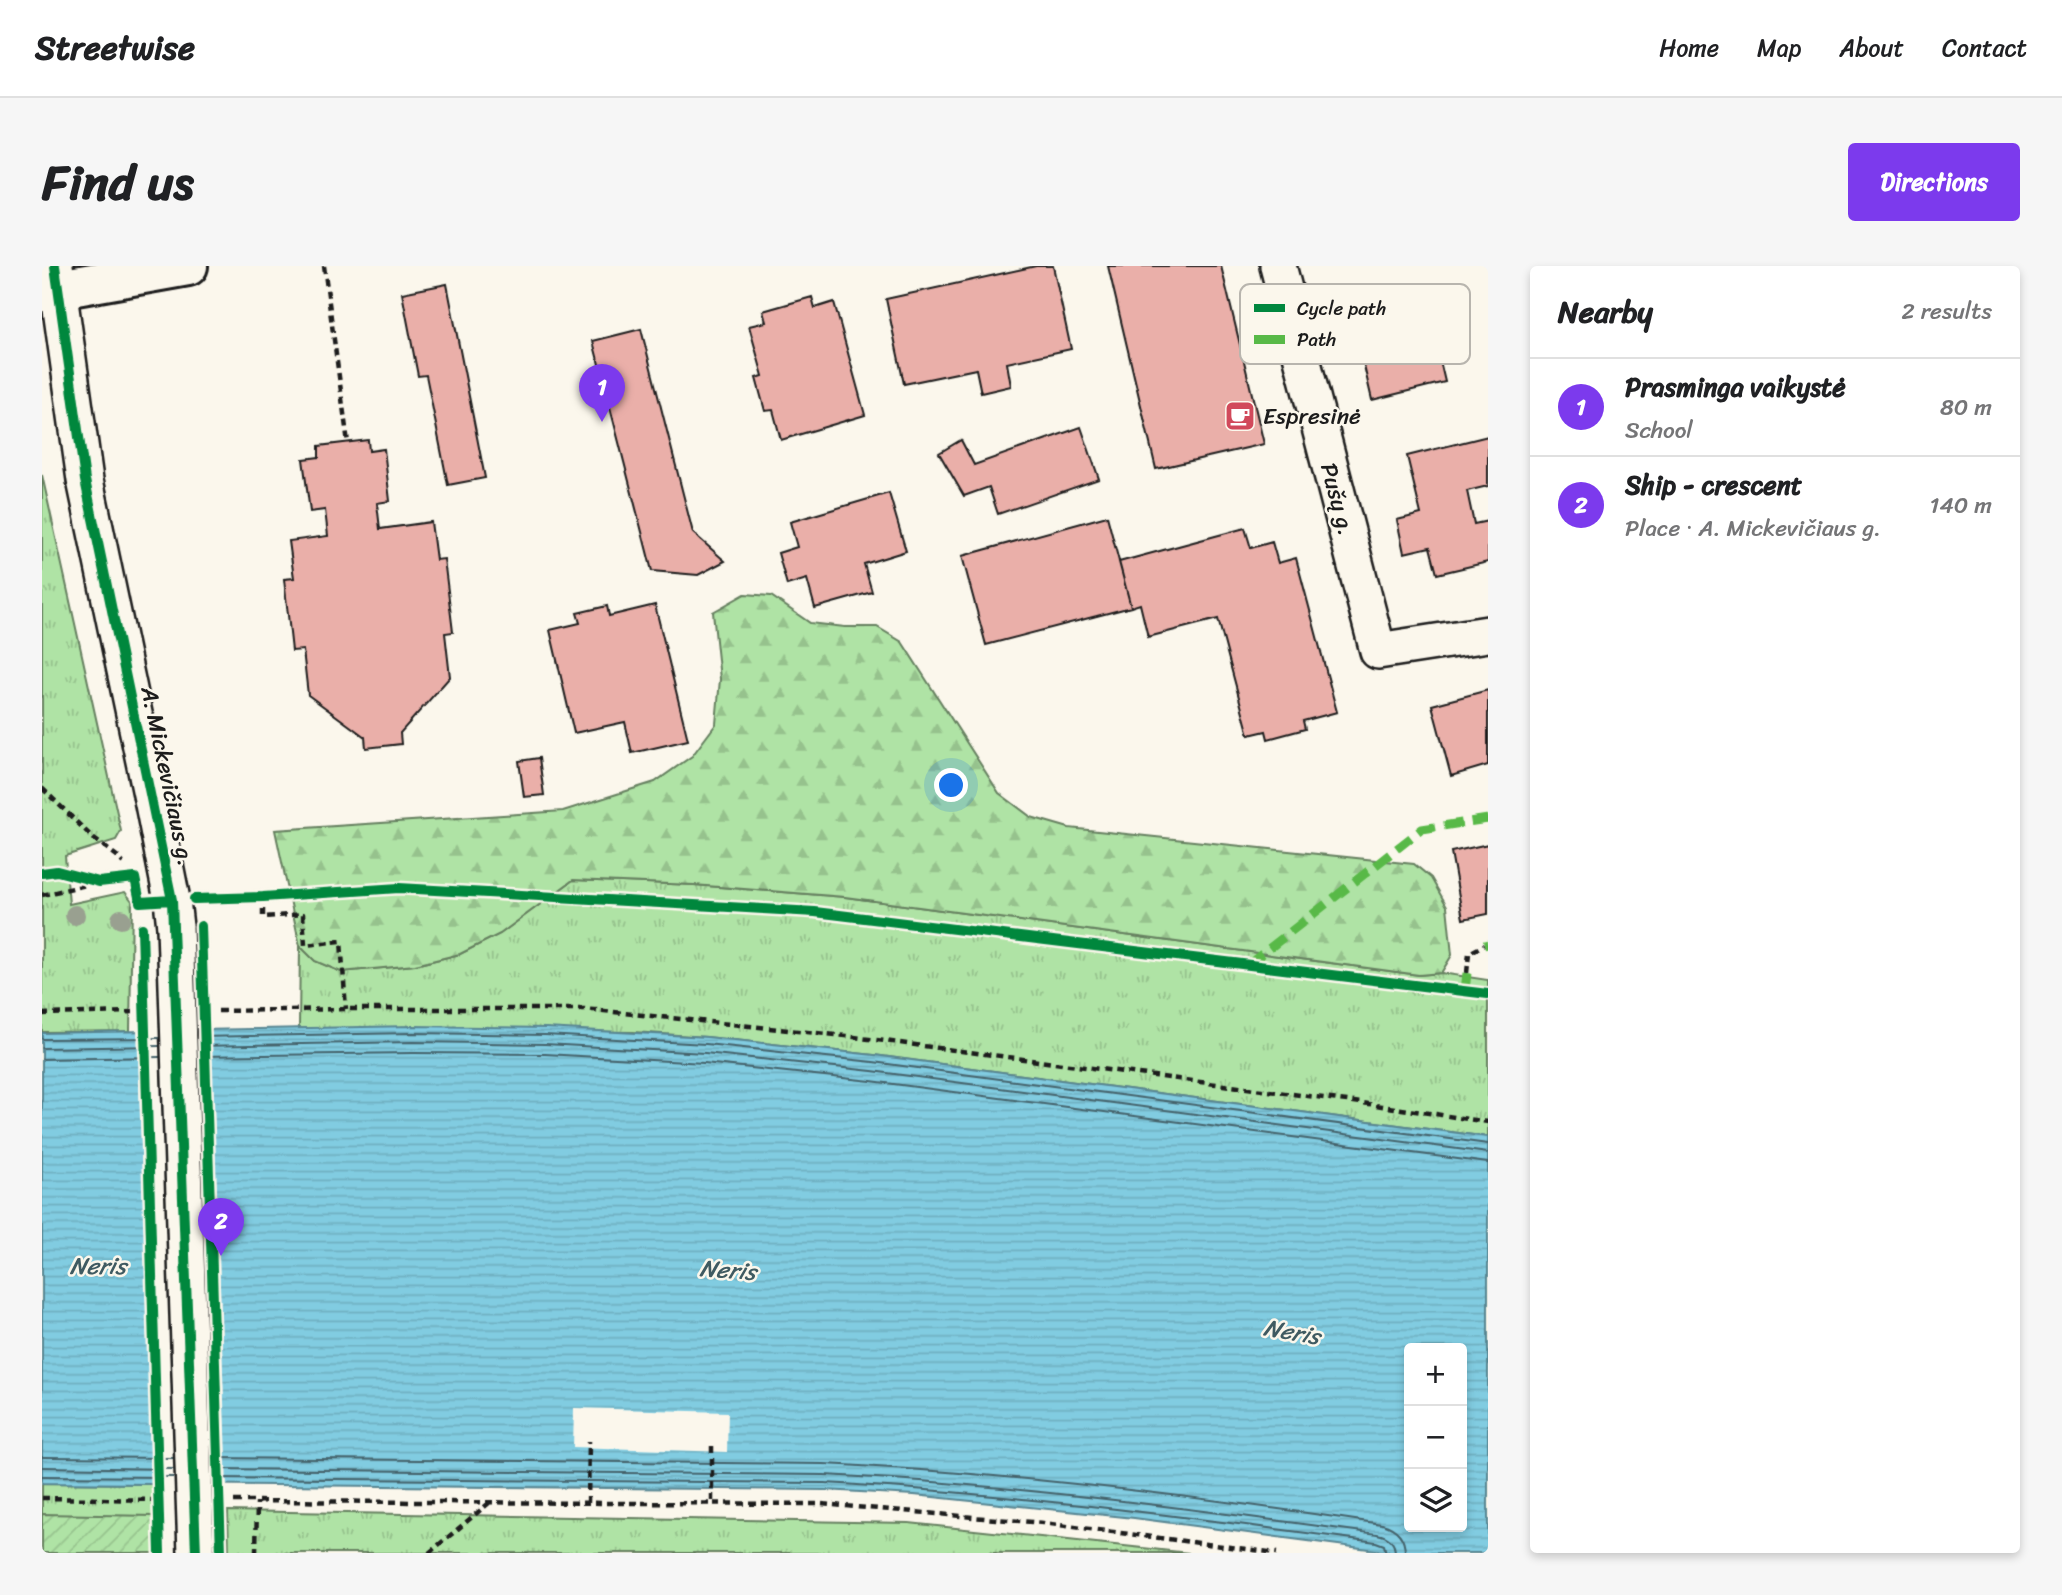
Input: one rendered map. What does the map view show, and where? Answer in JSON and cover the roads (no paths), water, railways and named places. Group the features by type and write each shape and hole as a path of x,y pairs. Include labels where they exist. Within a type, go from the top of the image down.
{"street":[{"path":"52,283 188,266"},
{"name":"Pušų g.","path":"1279,266 1284,284"},
{"name":"A. Mickevičiaus g.","path":"52,283 85,480 172,900 196,1553"},
{"name":"Pušų g.","path":"1304,364 1378,651 1488,634"}],"water":[{"name":"Neris","path":"413,1026 546,1028 707,1037 874,1055 1488,1137 1488,1553 1399,1553 1134,1518 914,1495 824,1490 42,1483 42,1033"}],"place":[{"name":"Espresinė","path":"1240,416"},
{"name":"Prasminga vaikystė","path":"602,422"},
{"name":"Ship - crescent","path":"221,1256"}]}
